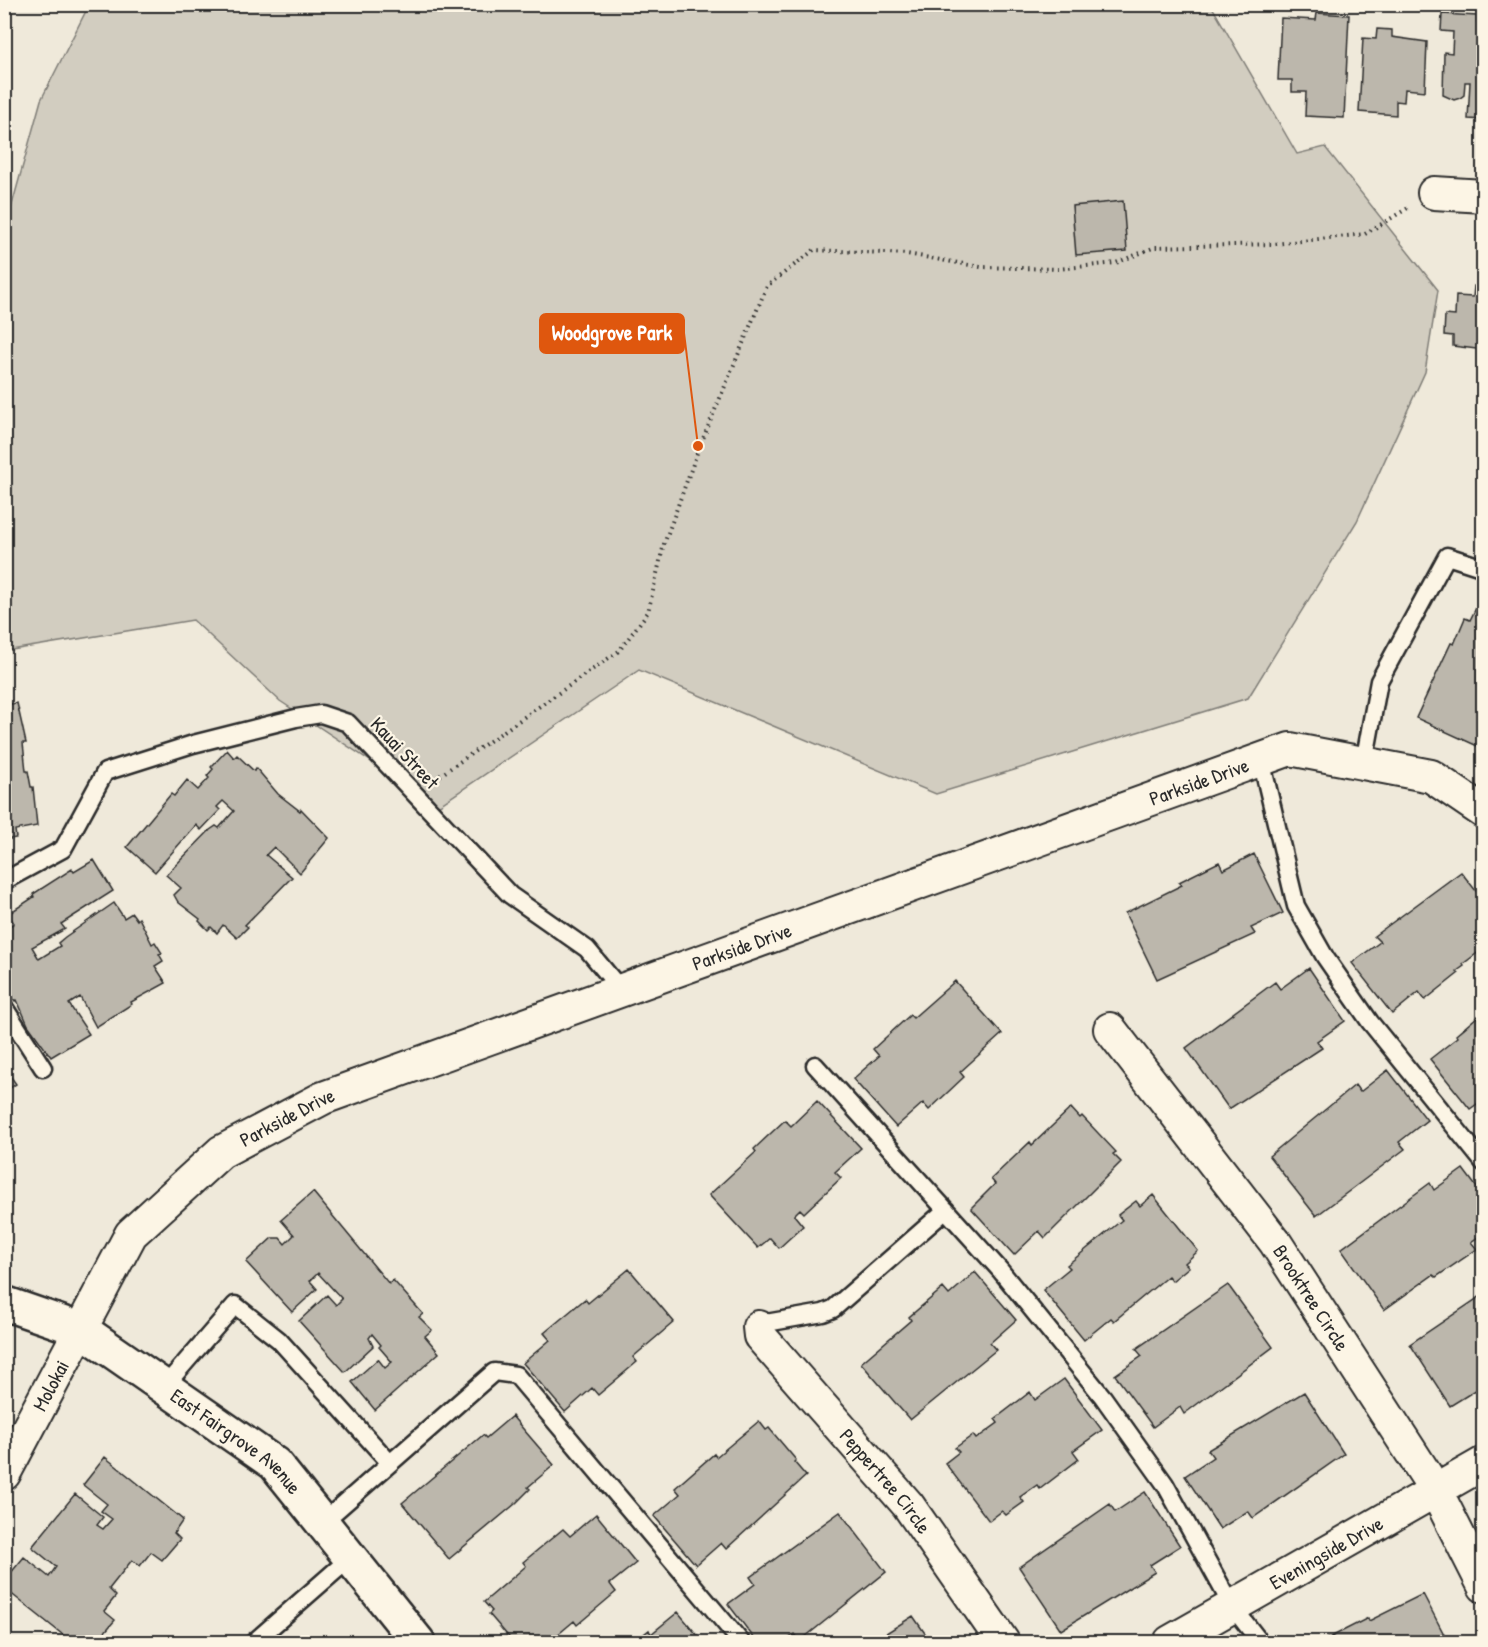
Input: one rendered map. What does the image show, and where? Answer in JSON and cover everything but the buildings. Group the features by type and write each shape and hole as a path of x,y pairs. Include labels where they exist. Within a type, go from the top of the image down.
{"street":[{"path":"1434,193 1484,196"},
{"name":"Parkside Drive","path":"82,1330 131,1233 221,1152 323,1098 1290,749 1431,776 1484,812"},
{"name":"Brooktree Circle","path":"1110,1029 1275,1242 1434,1489 1484,1586"},
{"name":"East Fairgrove Avenue","path":"4,1303 82,1330 275,1464 418,1642"},
{"name":"Peppertree Circle","path":"759,1327 760,1336 908,1505 1003,1642"},
{"name":"Molokai","path":"4,1474 82,1330"},
{"name":"Eveningside Drive","path":"1170,1642 1434,1489 1484,1463"}],"lane":[{"path":"1365,764 1379,681 1447,556 1484,568"},
{"name":"Kauai Street","path":"4,880 63,849 105,772 213,738 321,714 348,723 510,895 587,949 621,990"},
{"path":"1261,760 1296,906 1325,957 1370,1022 1484,1163"},
{"path":"4,1007 43,1068"},
{"path":"815,1065 1000,1270 1103,1397 1165,1484 1232,1606 1260,1642"},
{"path":"759,1327 766,1323 823,1313 833,1308 946,1210"},
{"path":"164,1387 235,1305 279,1340 390,1463"},
{"path":"322,1523 494,1372 516,1375 741,1642"},
{"path":"254,1642 350,1558"}],"path":[{"path":"426,786 619,651 648,612 667,534 697,453 767,286 814,250 907,254 981,267 1058,269 1116,262 1155,247 1274,244 1365,234 1434,193"}],"shaded area":[{"path":"89,5 1211,5 1297,154 1325,147 1438,290 1425,372 1357,521 1248,698 936,794 639,670 438,806 280,701 193,620 5,651 5,230 41,100"}],"place":[{"name":"Woodgrove Park","path":"698,446"}]}
